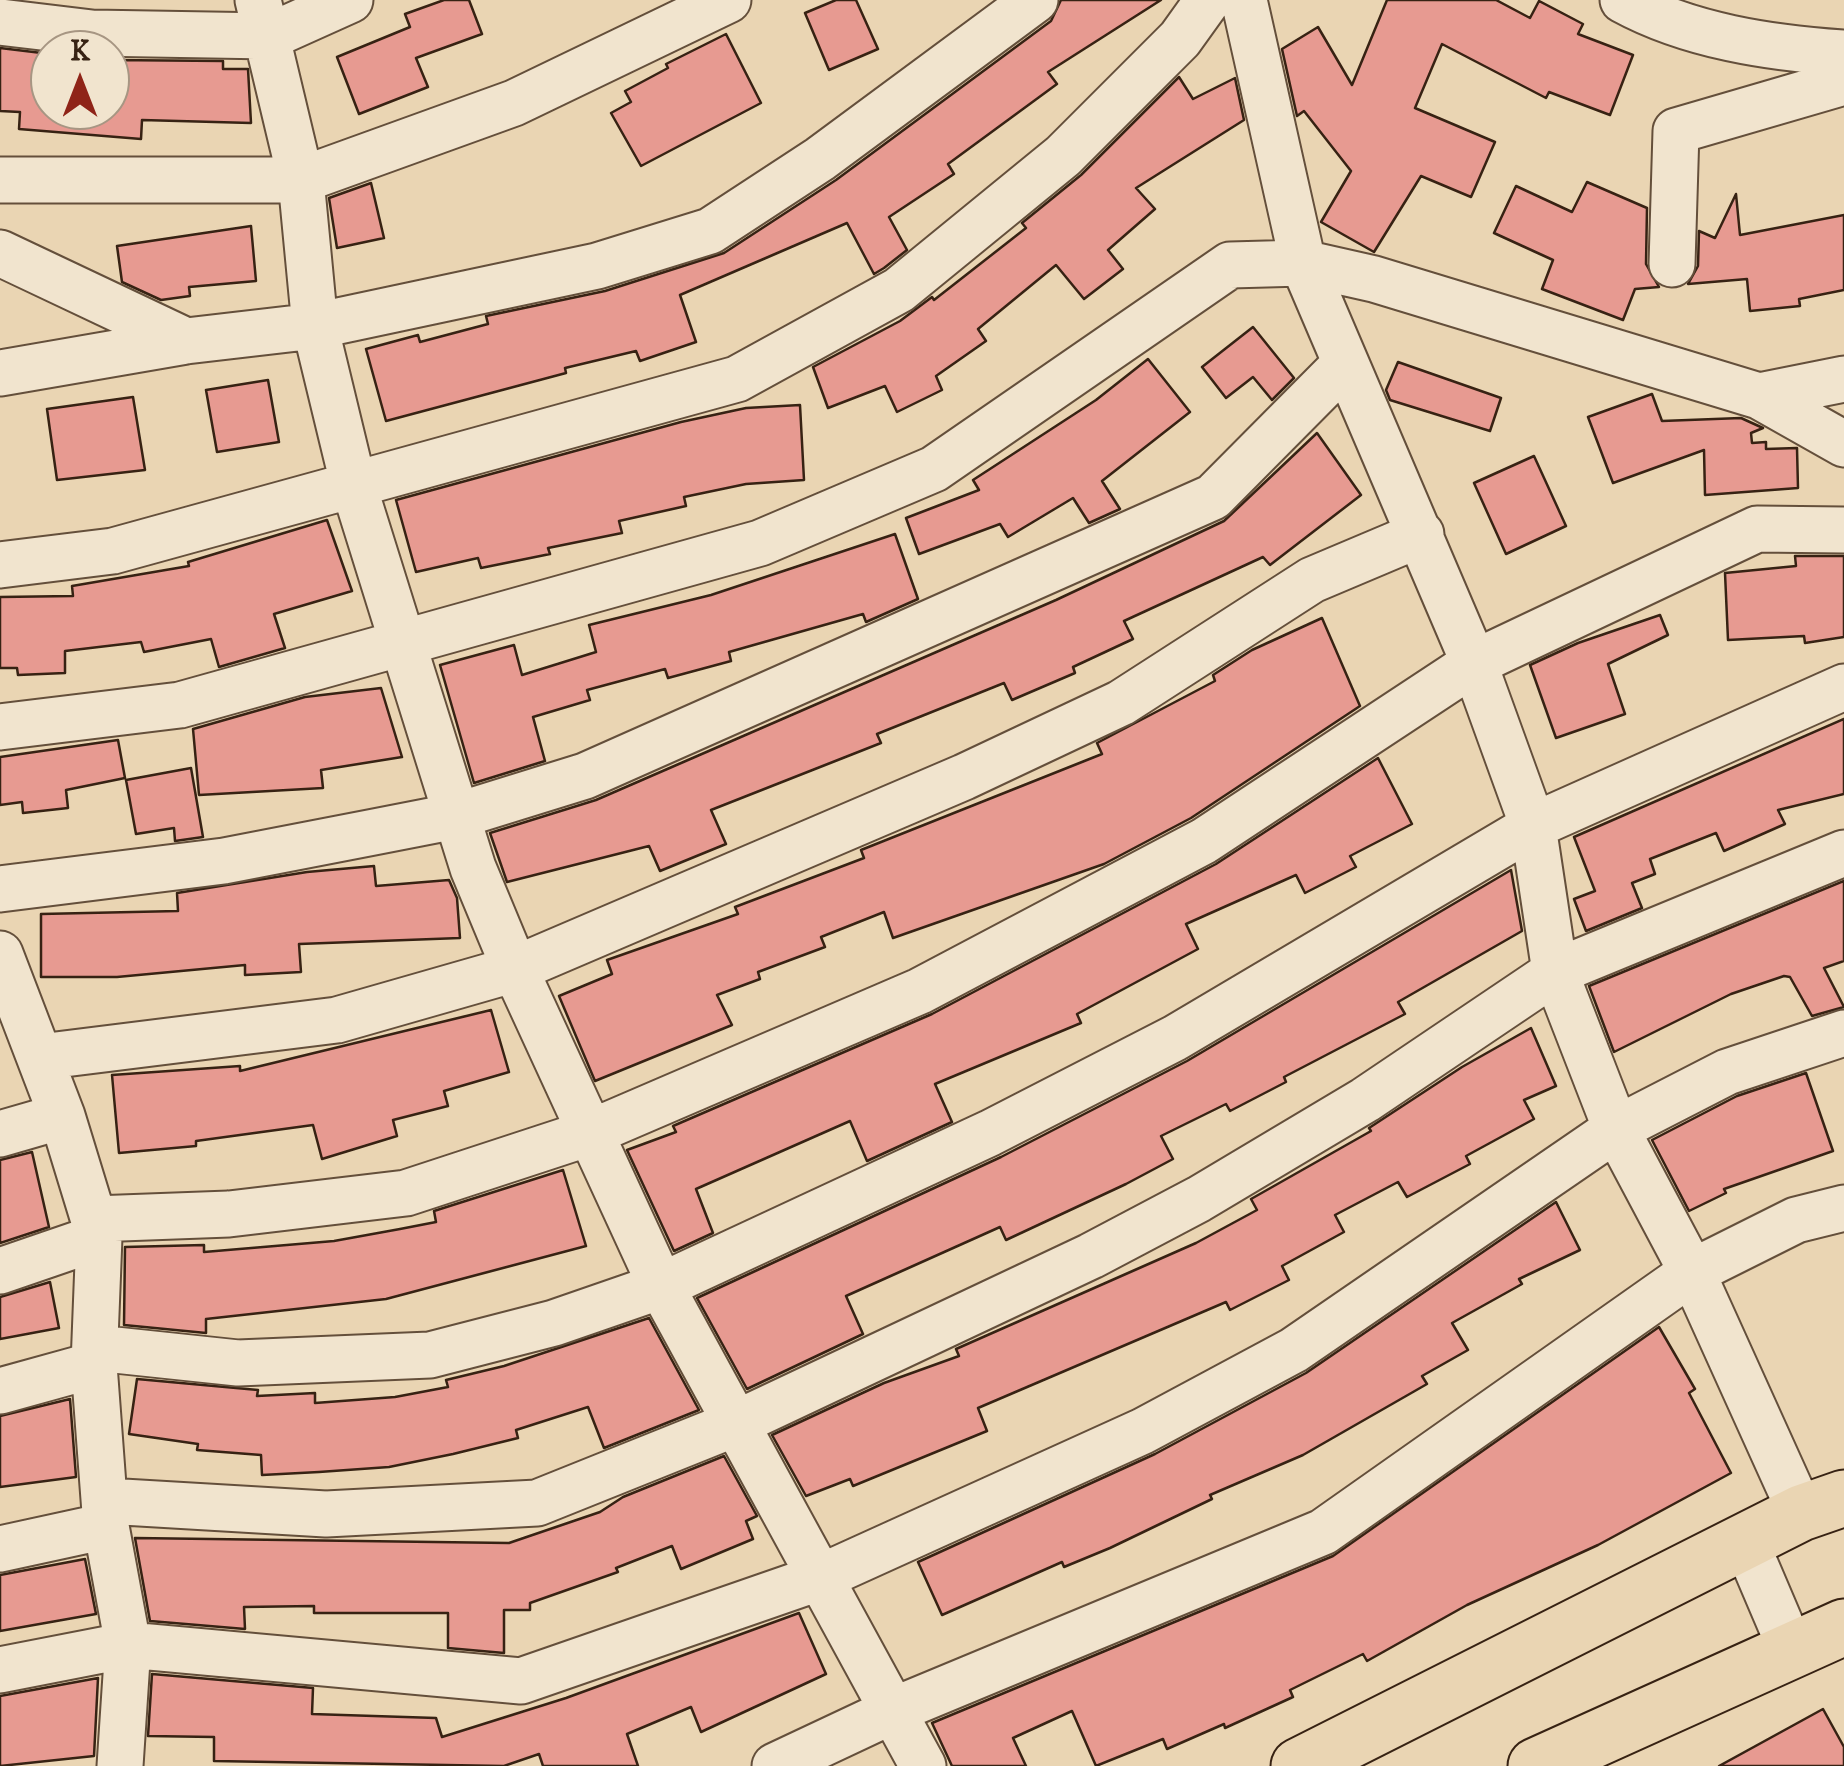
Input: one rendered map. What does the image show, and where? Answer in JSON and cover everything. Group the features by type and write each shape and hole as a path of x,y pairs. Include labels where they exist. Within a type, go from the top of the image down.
{"main road":[{"path":"1299,1766 1823,1505"},
{"path":"1536,1766 1844,1627"}],"street":[{"path":"0,22 92,33 264,18 350,0"},
{"path":"0,180 302,180 514,103 728,0"},
{"path":"0,373 186,341 315,326 597,266 710,231 820,159 1035,0"},
{"path":"0,565 113,551 737,379 899,290 1063,156 1180,39 1208,0"},
{"path":"1244,0 1303,264 1474,663 1532,826 1555,972 1616,1130 1823,1505"},
{"path":"1623,0 1664,22 1798,50 1844,53"},
{"path":"264,18 302,180 315,326 354,487 406,644 456,816 514,969 661,1286 739,1422 923,1766"},
{"path":"1672,264 1676,131 1844,82"},
{"path":"0,253 186,341"},
{"path":"0,727 180,705 760,544 934,469 1230,266 1303,264 1393,284 1759,396 1844,444"},
{"path":"0,888 224,861 456,816 586,776 1213,497 1344,365"},
{"path":"1759,396 1844,379"},
{"path":"0,1271 96,1228 406,1193 592,1132 920,992 1204,841 1474,663 1757,528 1844,530"},
{"path":"40,1058 337,1020 514,969 964,777 1121,703 1312,580 1420,534"},
{"path":"0,1391 95,1357 238,1363 430,1355 554,1323 661,1286 990,1133 1175,1038 1532,826 1844,688"},
{"path":"0,1550 106,1514 326,1514 537,1503 739,1422 1091,1256 1200,1200 1366,1100 1555,972 1844,852"},
{"path":"0,954 62,1116 96,1228 95,1357 106,1514 128,1646 120,1766"},
{"path":"0,1670 128,1646 521,1681 821,1577 1143,1430 1294,1350 1616,1130 1727,1072 1844,1033"},
{"path":"0,1134 62,1116"},
{"path":"775,1766 892,1712 1323,1532 1692,1272 1796,1220 1844,1208"},
{"path":"1745,1542 1791,1649"}],"building":[{"path":"444,0 469,0 482,34 416,58 428,87 359,114 337,57 410,27 405,14"},
{"path":"836,0 856,0 878,49 829,70 805,13"},
{"path":"1061,0 1161,0 1048,72 1057,84 948,164 954,174 889,217 907,250 884,268 874,274 847,223 680,295 696,342 640,361 636,351 565,368 566,373 386,421 366,349 418,335 420,342 488,324 486,316 605,291 724,253 836,180 1051,21"},
{"path":"1387,0 1496,0 1530,18 1539,1 1583,24 1578,34 1633,55 1610,115 1549,92 1546,98 1442,44 1415,108 1495,142 1471,197 1421,176 1374,252 1321,222 1351,171 1304,111 1297,116 1282,49 1318,27 1352,85"},
{"path":"726,34 761,103 641,166 611,113 631,102 625,91 668,68 666,64"},
{"path":"0,48 30,52 30,130 19,129 20,112 0,111"},
{"path":"130,60 223,61 223,69 248,69 251,123 142,120 141,139 31,130 130,130"},
{"path":"1179,77 1193,99 1235,78 1244,120 1136,188 1155,209 1108,250 1123,269 1084,299 1056,265 978,329 986,341 936,376 942,390 897,412 885,386 828,408 813,367 900,321 932,297 934,300 1026,228 1022,223 1081,175"},
{"path":"1587,182 1647,208 1646,264 1659,287 1635,289 1623,320 1542,289 1553,260 1494,233 1516,186 1572,212"},
{"path":"371,183 384,238 337,248 329,198"},
{"path":"1736,194 1740,235 1844,215 1844,290 1799,299 1800,306 1750,311 1747,279 1688,284 1698,266 1699,231 1715,238"},
{"path":"251,226 256,281 189,287 190,296 161,300 122,282 117,246"},
{"path":"1253,327 1294,378 1272,400 1253,377 1226,398 1202,367"},
{"path":"1148,359 1190,412 1102,481 1120,509 1089,523 1073,498 1008,537 1000,524 919,554 906,518 979,490 973,480 1096,400"},
{"path":"1398,362 1501,398 1490,431 1390,400 1386,390"},
{"path":"268,380 279,442 217,452 206,390"},
{"path":"1652,394 1662,421 1741,418 1763,428 1751,433 1752,443 1766,442 1766,449 1797,448 1798,488 1705,495 1704,450 1613,483 1588,417"},
{"path":"133,397 145,470 57,480 47,409"},
{"path":"800,405 804,480 746,484 684,497 686,506 619,521 622,533 548,548 550,554 481,568 478,558 416,572 396,500 681,422 746,408"},
{"path":"1317,433 1361,495 1270,565 1263,557 1124,621 1133,639 1073,667 1075,673 1012,700 1004,683 877,734 881,743 711,810 726,844 660,871 649,846 507,882 490,833 596,800 1056,600 1224,521"},
{"path":"1534,456 1566,526 1506,554 1474,483"},
{"path":"327,520 352,591 274,614 285,648 219,667 211,639 144,652 141,642 65,651 65,673 18,675 17,668 0,668 0,597 73,596 72,586 189,566 188,562"},
{"path":"895,534 918,599 866,622 863,614 729,652 731,661 668,678 665,669 587,690 590,700 533,717 545,761 474,783 440,665 514,645 522,675 596,652 589,625 711,595"},
{"path":"1795,556 1844,556 1844,637 1805,643 1804,636 1728,640 1725,573 1796,566"},
{"path":"1660,615 1668,635 1608,664 1625,714 1556,738 1530,665 1578,643"},
{"path":"1322,618 1360,706 1191,818 1104,864 893,938 884,912 821,937 825,947 758,972 760,979 717,995 732,1025 595,1081 559,996 612,974 607,960 738,914 735,907 864,858 861,850 1102,754 1097,743 1215,681 1213,675 1252,650"},
{"path":"381,688 402,757 321,770 323,788 199,795 193,729 305,697"},
{"path":"1844,719 1844,794 1778,810 1785,824 1724,851 1716,833 1650,859 1655,874 1632,883 1642,908 1586,931 1574,899 1595,891 1574,837"},
{"path":"118,740 125,778 66,790 68,808 23,813 22,802 0,805 0,757"},
{"path":"1378,758 1412,824 1350,856 1356,867 1305,893 1296,875 1186,924 1198,949 1077,1014 1081,1023 935,1084 952,1122 867,1161 850,1121 696,1189 713,1233 674,1251 627,1150 676,1132 673,1126 932,1014 1216,864"},
{"path":"191,768 203,837 175,841 174,828 136,834 126,780"},
{"path":"374,866 376,886 449,880 457,898 460,938 299,944 301,972 245,975 245,965 117,977 41,977 41,914 178,911 177,893 307,872"},
{"path":"1511,870 1522,931 1398,1002 1405,1014 1284,1077 1286,1082 1230,1111 1226,1104 1161,1136 1173,1159 1126,1184 1006,1240 1000,1227 846,1296 863,1334 747,1389 697,1298 1001,1157 1187,1061"},
{"path":"1844,881 1844,961 1824,968 1844,1007 1812,1016 1790,977 1784,976 1731,994 1614,1052 1589,986"},
{"path":"491,1010 509,1072 444,1091 448,1106 393,1120 397,1136 322,1159 313,1125 196,1141 196,1146 119,1153 112,1075 240,1066 240,1071"},
{"path":"1531,1028 1556,1086 1524,1100 1534,1119 1466,1156 1470,1164 1407,1197 1398,1182 1335,1215 1344,1232 1282,1266 1289,1280 1230,1310 1226,1302 978,1408 987,1431 853,1486 850,1479 806,1496 772,1435 884,1383 959,1356 956,1349 1196,1243 1257,1210 1251,1199 1371,1131 1369,1128 1462,1067"},
{"path":"1806,1073 1833,1151 1724,1189 1726,1193 1689,1211 1652,1140 1737,1096"},
{"path":"32,1152 49,1227 0,1243 0,1160"},
{"path":"563,1170 586,1246 386,1299 206,1319 206,1333 124,1325 125,1247 204,1245 204,1252 334,1241 436,1222 434,1211"},
{"path":"1556,1202 1580,1250 1519,1279 1522,1284 1452,1323 1468,1350 1422,1376 1427,1384 1303,1455 1210,1495 1212,1499 1110,1548 1064,1567 1062,1562 942,1615 918,1562 1155,1454 1306,1373"},
{"path":"50,1282 59,1328 0,1339 0,1297"},
{"path":"649,1318 699,1410 604,1448 588,1407 516,1430 518,1438 453,1454 389,1467 319,1472 262,1475 261,1455 197,1450 198,1444 129,1434 137,1379 258,1390 257,1396 315,1393 315,1403 395,1397 448,1387 446,1380 504,1366"},
{"path":"1659,1327 1695,1389 1689,1393 1731,1473 1598,1545 1467,1605 1367,1661 1363,1654 1290,1690 1293,1697 1225,1728 1224,1724 1167,1749 1163,1739 1096,1766 1072,1711 1013,1738 1026,1766 952,1766 932,1723 1333,1556"},
{"path":"70,1399 76,1477 0,1487 0,1416"},
{"path":"724,1456 757,1516 746,1521 753,1539 681,1569 672,1546 616,1568 618,1572 530,1603 530,1610 504,1610 504,1653 448,1648 448,1613 314,1613 314,1606 244,1607 245,1629 150,1621 135,1538 509,1543 600,1512 623,1497"},
{"path":"85,1559 96,1614 0,1631 0,1575"},
{"path":"799,1613 826,1674 701,1732 691,1707 627,1734 638,1766 543,1766 539,1754 504,1766 214,1761 214,1737 148,1736 152,1674 313,1688 312,1714 436,1718 442,1737 566,1698"},
{"path":"98,1678 94,1756 0,1766 0,1696"},
{"path":"1823,1709 1844,1747 1844,1766 1719,1766"}]}
